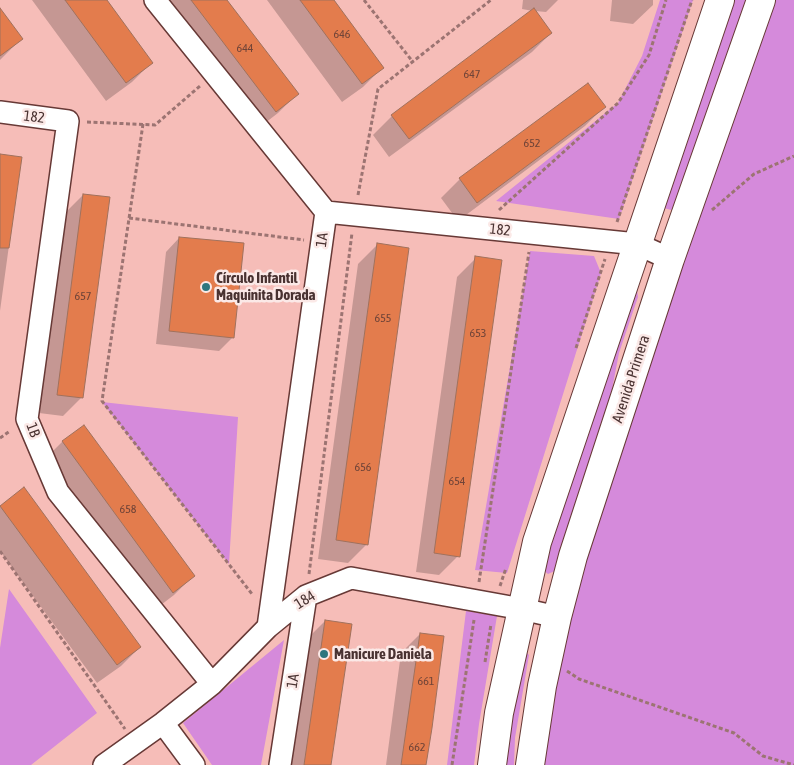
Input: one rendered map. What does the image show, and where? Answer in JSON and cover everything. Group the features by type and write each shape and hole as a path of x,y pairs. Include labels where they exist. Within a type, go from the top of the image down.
{"street":[{"name":"1A","path":"154,0 326,212 268,621"},
{"path":"492,765 499,713 537,542 720,0"},
{"name":"Avenida Primera","path":"530,765 548,658 573,556 670,260 760,0"},
{"name":"182","path":"0,112 68,121"},
{"name":"1B","path":"68,121 27,419 58,492 212,684"},
{"name":"182","path":"326,212 637,244 670,260"},
{"name":"184","path":"104,765 163,723 212,684 268,621 306,596 351,578 522,609 557,618"},
{"name":"1A","path":"280,765 306,596"},
{"path":"163,723 194,765"}],"path":[{"path":"364,0 413,62"},
{"path":"306,596 354,214 378,89 491,0"},
{"path":"480,228 618,104 649,55 666,0"},
{"path":"68,121 155,125 214,74"},
{"path":"143,124 102,402 268,621"},
{"path":"687,214 710,212 754,174 794,156"},
{"path":"129,218 322,241"},
{"path":"452,765 532,234"},
{"path":"0,551 135,744"},
{"path":"548,658 579,679 734,733 763,756 794,765"}],"shaded area":[{"path":"660,0 693,0 619,219 496,201 618,103 642,56"},
{"path":"730,0 747,0 676,207 671,210 664,208"},
{"path":"767,0 794,0 794,765 536,765 557,612"},
{"path":"530,251 594,256 601,273 507,573 475,570"},
{"path":"633,288 637,290 638,297 619,353 610,400 557,570 548,574 543,570 548,540"},
{"path":"102,402 238,417 229,564"},
{"path":"9,589 97,713 31,765 0,765 0,648"},
{"path":"466,611 497,616 474,765 447,765"},
{"path":"284,640 261,765 212,765 183,723"},
{"path":"525,651 529,655 515,738 514,765 502,765"}],"building":[{"path":"65,0 107,0 153,63 126,83"},
{"path":"191,0 227,0 299,94 276,112"},
{"path":"300,0 334,0 384,68 362,84"},
{"path":"0,8 23,39 0,56"},
{"path":"534,8 552,33 409,139 391,115"},
{"path":"588,83 606,107 477,203 459,178"},
{"path":"0,154 22,157 9,248 0,248"},
{"path":"83,194 110,197 83,398 57,395"},
{"name":"Círculo Infantil Maquinita Dorada","path":"179,237 244,243 234,338 169,331"},
{"path":"377,243 409,248 368,545 336,540"},
{"path":"475,256 502,260 460,557 434,553"},
{"path":"84,425 195,576 173,593 62,441"},
{"path":"24,487 141,647 117,665 0,506"},
{"path":"325,620 352,624 331,765 304,765"},
{"path":"420,633 444,636 432,728 426,765 401,765"}],"place":[{"name":"Círculo Infantil Maquinita Dorada","path":"206,287"},
{"name":"Manicure Daniela","path":"324,654"}]}
